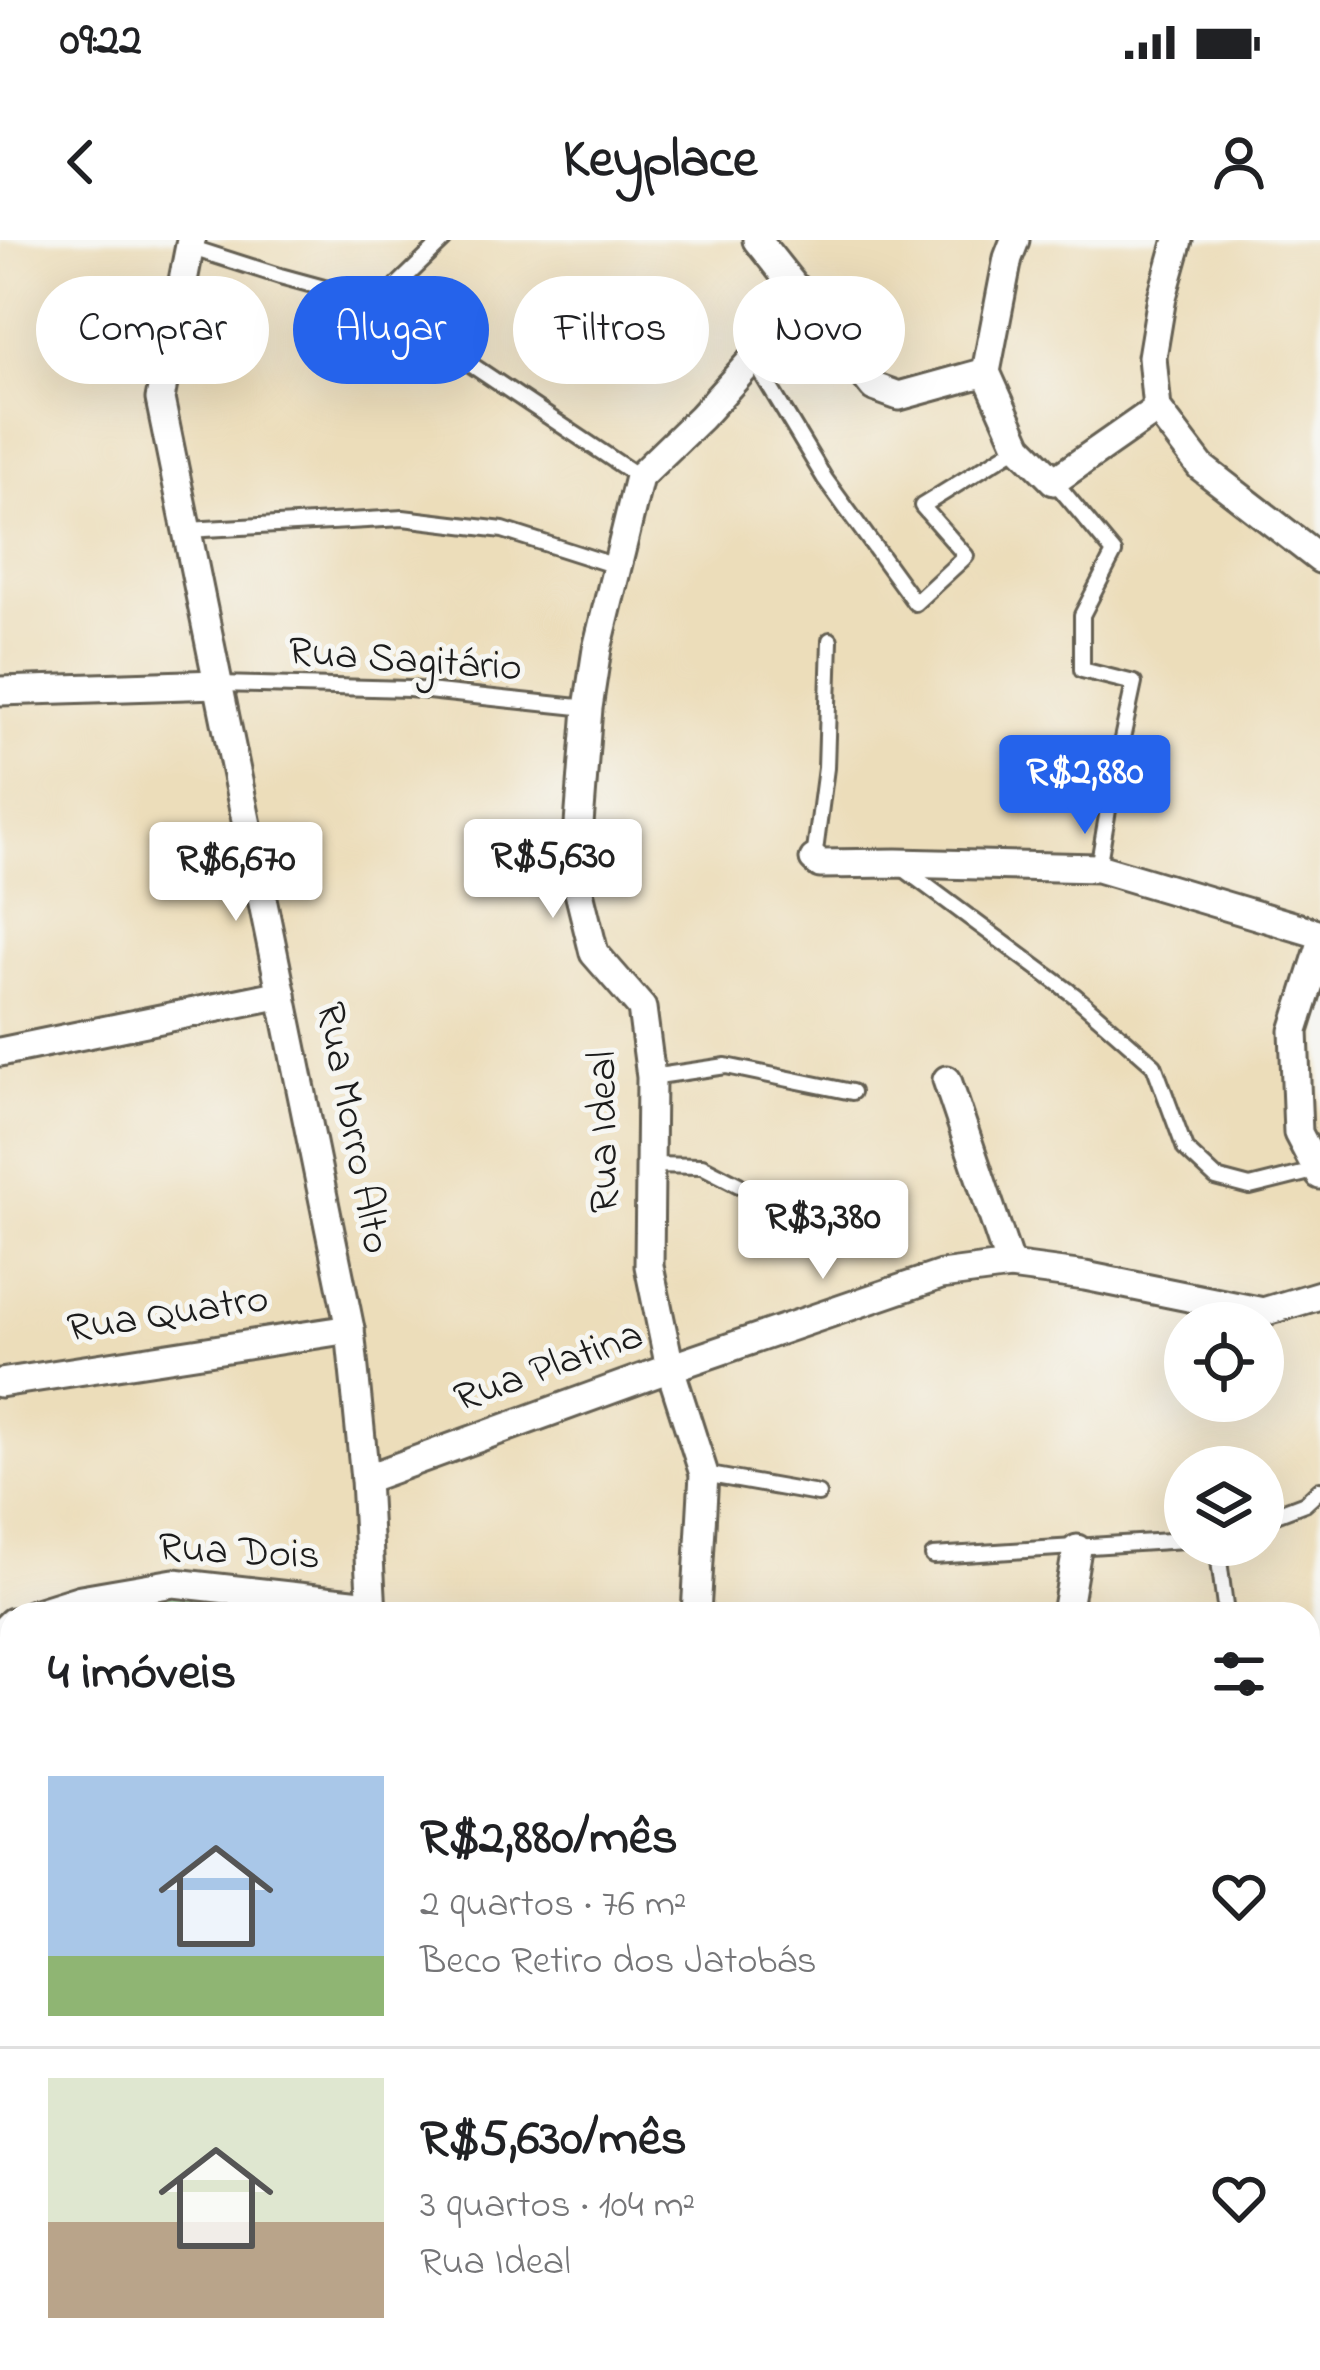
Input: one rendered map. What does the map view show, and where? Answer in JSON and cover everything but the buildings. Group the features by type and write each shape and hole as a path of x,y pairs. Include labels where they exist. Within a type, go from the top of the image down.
{"street":[{"path":"757,240 786,276"},
{"path":"1015,240 986,372 1019,446 1054,481 1157,409"},
{"path":"1178,240 1152,357 1157,409 1201,467 1320,559"},
{"name":"Rua Morro Alto","path":"190,243 160,399 350,1329 365,1479 371,1602"},
{"path":"871,384 899,396 986,372"},
{"path":"639,477 733,381"},
{"name":"Rua Ideal","path":"639,477 597,649 574,875 594,953 642,1007 651,1077 649,1266 670,1368 704,1474 697,1602"},
{"path":"0,691 218,684"},
{"path":"814,859 820,864 1098,868 1320,934"},
{"path":"1319,1172 1298,1132 1294,1031 1320,949"},
{"path":"0,1052 282,994"},
{"path":"946,1079 1010,1266"},
{"name":"Rua Platina","path":"365,1479 941,1275 1010,1266 1263,1312 1320,1295"},
{"name":"Rua Quatro","path":"0,1383 350,1329"},
{"path":"1068,1602 1077,1549"},
{"name":"Rua Dois","path":"69,1602 174,1583 313,1602"}],"lane":[{"path":"406,276 443,240"},
{"path":"190,243 293,279"},
{"path":"489,376 639,477"},
{"path":"768,384 825,479 915,603 966,556 922,506 1019,446"},
{"path":"1054,481 1114,553 1082,615 1082,670 1134,683 1098,868"},
{"path":"187,530 403,518 503,530 616,566"},
{"path":"814,859 826,768 830,640"},
{"name":"Rua Sagitário","path":"218,684 410,689 588,708"},
{"path":"896,863 1074,995 1154,1065 1185,1149 1216,1178 1250,1186 1319,1172"},
{"path":"651,1077 726,1066 852,1092"},
{"path":"650,1165 702,1166 739,1185"},
{"path":"704,1474 818,1494"},
{"path":"1284,1511 1305,1503 1320,1489"},
{"path":"933,1556 1164,1542"},
{"path":"1220,1566 1224,1602"}],"green space":[{"path":"181,1592 218,1602 130,1602"}]}
